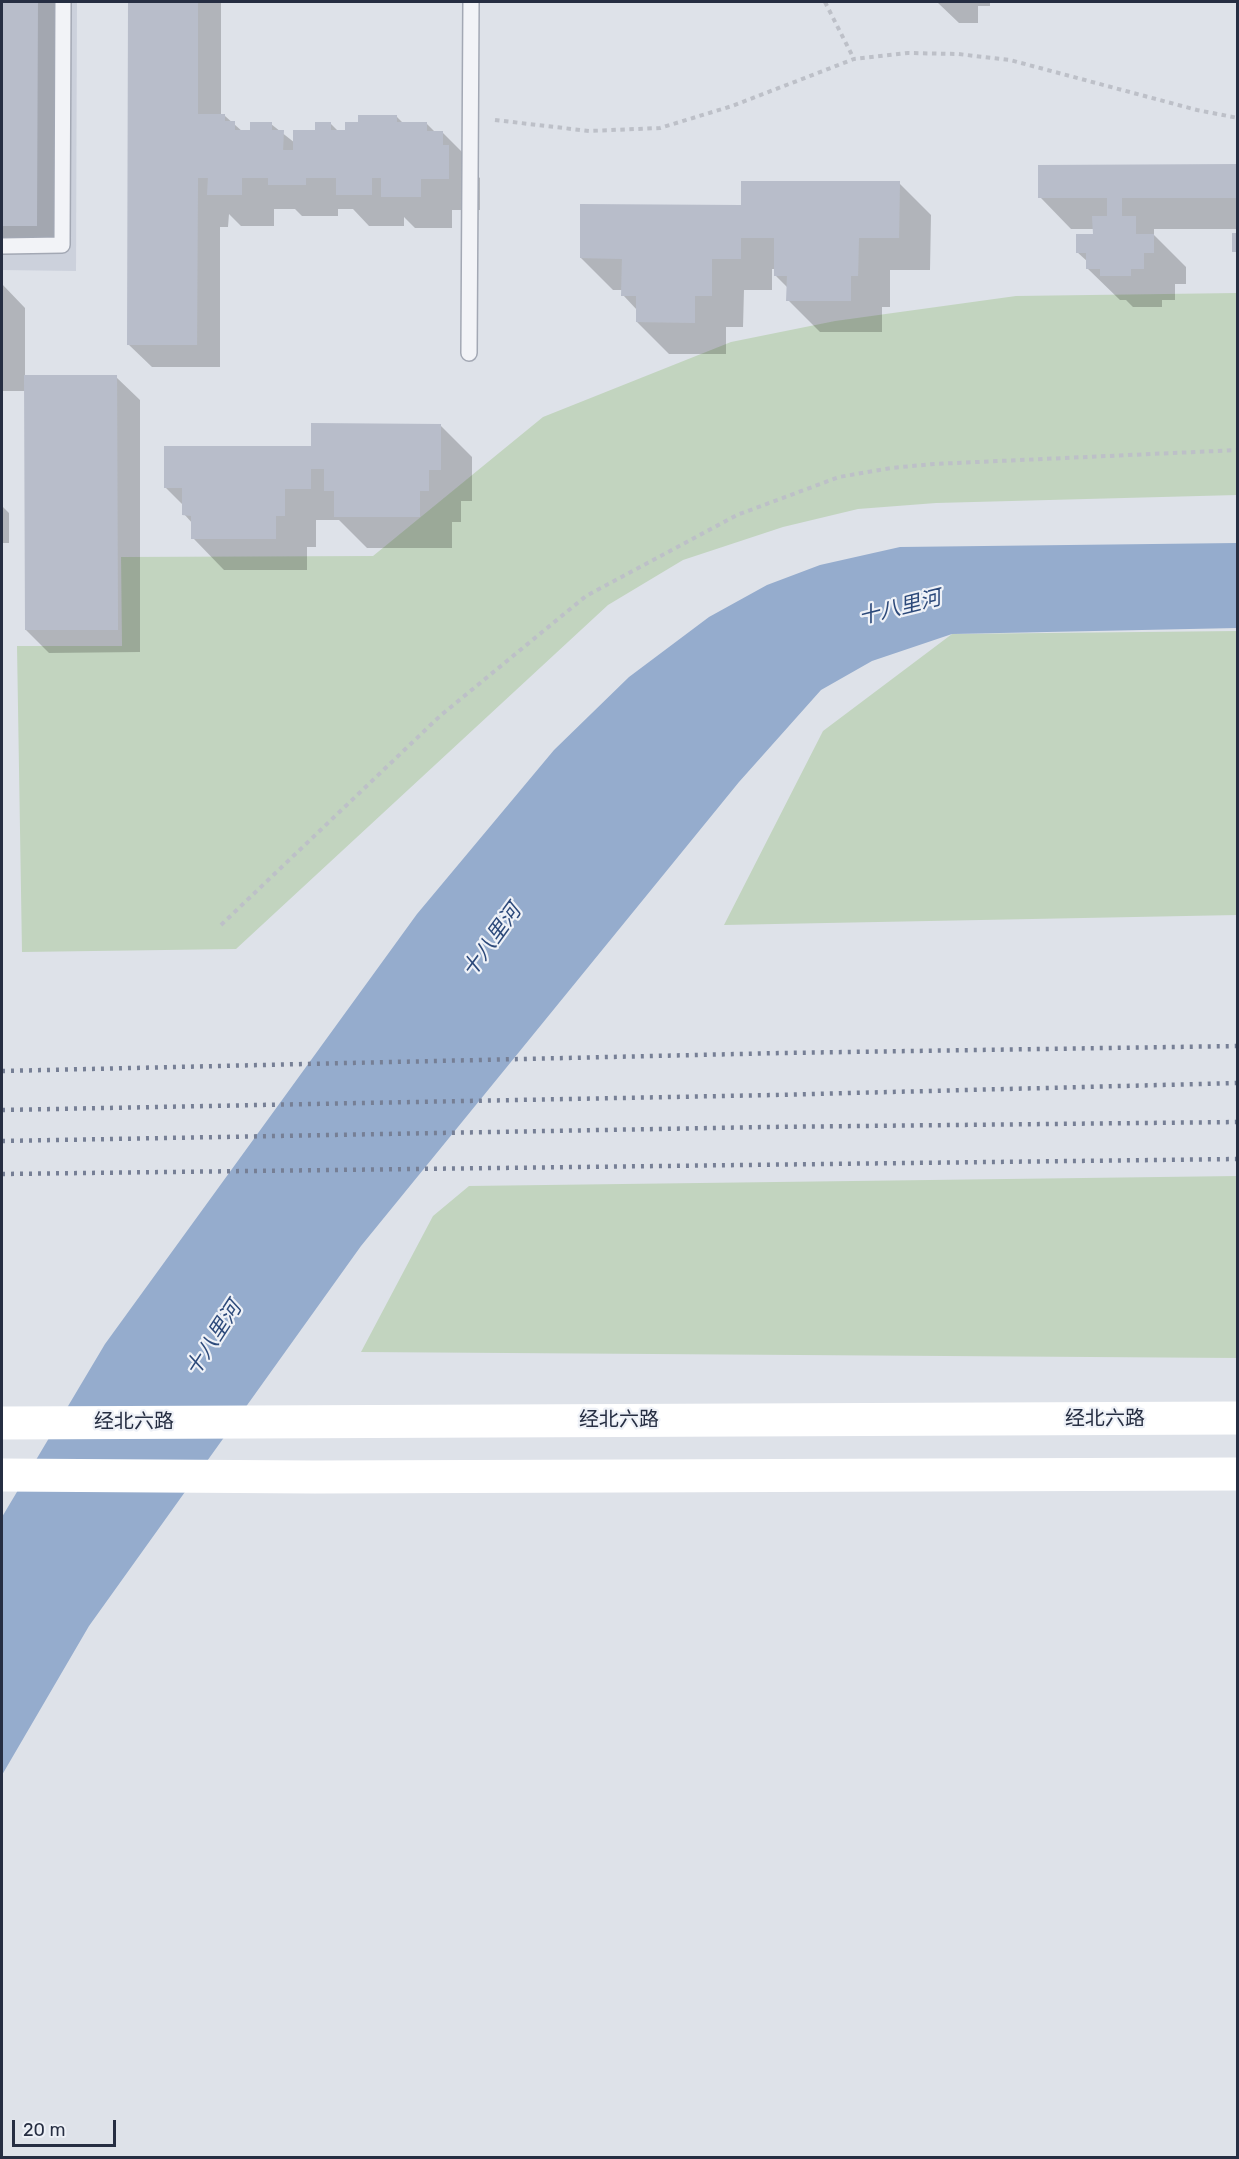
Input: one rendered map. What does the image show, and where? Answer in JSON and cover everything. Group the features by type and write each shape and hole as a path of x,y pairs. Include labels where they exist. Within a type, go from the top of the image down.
{"main road":[{"name":"经北六路","path":"2,1423 1238,1418"},
{"path":"2,1475 315,1477 1238,1474"}],"lane":[{"path":"2,246 62,245 63,2"},
{"path":"469,353 471,2"}],"path":[{"path":"825,2 854,59"},
{"path":"470,117 589,131 660,128 732,106 854,59 908,53 958,54 1010,60 1197,110 1238,118"},
{"path":"221,925 440,717 586,596 737,515 839,477 891,468 1238,450"}],"shaded area":[{"path":"2,2 77,2 76,271 2,270"}],"green space":[{"path":"1237,293 1237,495 936,503 858,509 783,527 683,560 608,605 236,949 22,952 17,646 122,646 121,557 373,556 543,417 731,342 835,321 1016,296"},
{"path":"1237,631 1237,915 724,925 823,731 952,634"},
{"path":"1237,1176 1237,1358 361,1352 433,1216 469,1186"}],"water":[{"name":"十八里河","path":"1237,543 1237,628 952,634 872,661 821,690 739,782 361,1246 89,1626 2,1775 2,1517 105,1344 417,914 554,750 629,677 709,617 767,585 820,565 900,547"}],"building":[{"path":"2,2 38,2 37,226 2,226"},
{"path":"128,2 198,2 198,114 225,114 225,121 235,121 235,130 250,130 250,122 272,122 272,130 284,130 283,150 293,150 293,130 315,130 315,122 331,122 331,130 345,130 345,122 358,122 358,115 397,115 397,122 427,122 427,131 443,131 443,145 449,145 449,179 421,179 421,197 381,197 381,178 372,178 372,195 336,195 336,178 306,178 306,185 268,185 268,178 242,178 242,195 207,195 208,178 198,178 197,345 127,345"},
{"path":"1238,164 1238,198 1122,198 1122,216 1136,216 1136,234 1154,234 1154,253 1144,253 1144,269 1131,269 1131,276 1100,276 1100,269 1086,269 1086,253 1076,253 1076,234 1093,234 1092,216 1107,216 1107,198 1038,198 1038,165"},
{"path":"741,181 900,181 899,238 859,238 858,276 851,276 851,301 786,301 787,276 774,276 774,238 741,238 741,259 712,259 712,296 695,296 695,323 636,322 636,296 621,296 622,259 580,258 580,204 741,205"},
{"path":"1232,233 1238,233 1238,252 1232,252"},
{"path":"24,375 117,375 118,630 25,630"},
{"path":"311,423 441,424 441,470 429,470 429,491 420,491 420,517 334,517 334,491 324,491 324,469 311,469 311,489 285,489 285,516 276,516 276,539 191,539 191,516 182,515 182,488 164,488 164,446 311,446"}],"railway":[{"path":"2,1071 782,1053 1238,1046"},
{"path":"2,1110 774,1095 1238,1083"},
{"path":"2,1141 766,1127 1238,1122"},
{"path":"2,1174 1238,1159"}]}
